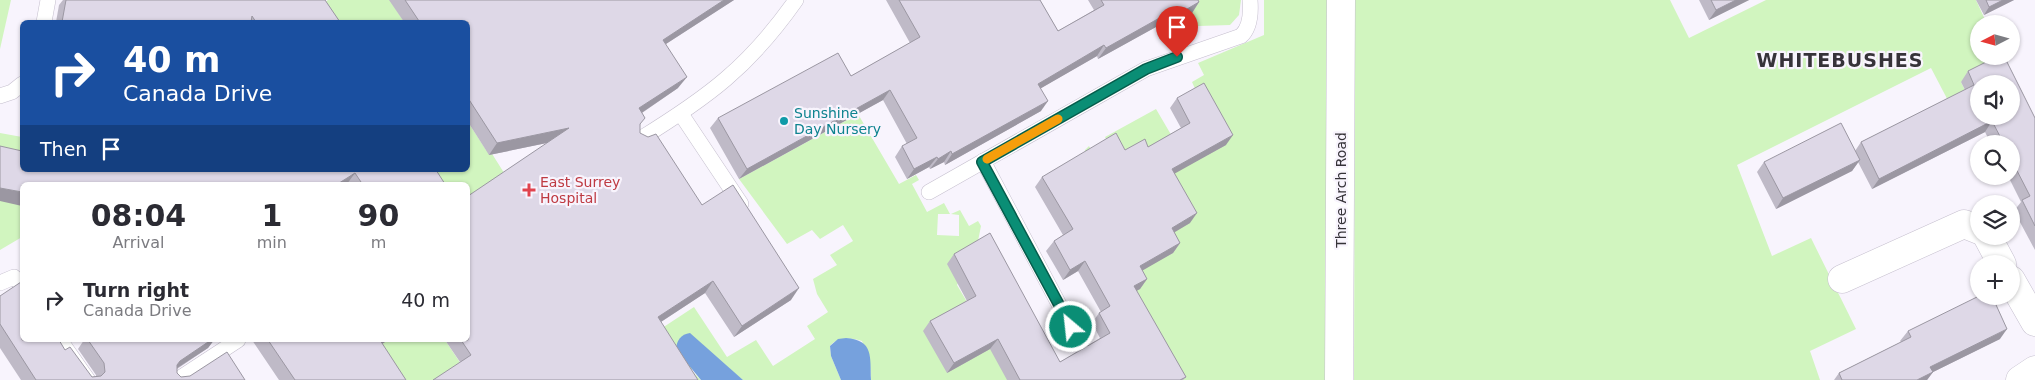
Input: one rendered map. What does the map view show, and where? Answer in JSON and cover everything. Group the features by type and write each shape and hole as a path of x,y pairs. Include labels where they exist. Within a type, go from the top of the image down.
{"street":[{"name":"Three Arch Road","path":"1339,380 1341,0"},
{"path":"1842,279 1964,224 1970,226"},
{"path":"2020,296 2035,322"},
{"path":"2020,380 2035,370"}],"lane":[{"path":"44,20 48,0"},
{"path":"640,138 681,114 712,92 758,50 796,0"},
{"path":"929,192 1146,69 1241,36 1249,22 1250,0"},
{"path":"0,96 12,92 20,86"},
{"path":"681,114 751,220"},
{"path":"982,162 1071,327"},
{"path":"0,283 14,277 20,282"},
{"path":"61,342 88,380"},
{"path":"177,380 235,342"}],"green space":[{"path":"0,0 11,0 0,49"},
{"path":"328,0 390,0 403,20 323,20 315,9"},
{"path":"1153,0 1241,0 1239,15 1230,25 1168,27"},
{"path":"1264,0 1329,0 1328,380 1175,380 1127,296 1165,180 1187,140 1197,93 1192,82 1204,75 1198,63 1264,35"},
{"path":"1355,0 1670,0 1689,38 1766,0 1976,0 1983,15 1970,15 1970,65 1988,65 1961,82 1970,104 1954,112 1931,68 1737,165 1772,256 1811,238 1856,329 1810,351 1820,380 1354,380"},
{"path":"1156,109 1173,138 1141,157 1137,149 1093,174 1084,158 1085,150 1089,146 1096,159 1112,150 1105,137"},
{"path":"858,114 899,184 916,175 919,180 912,184 927,212 944,203 950,214 938,214 937,235 959,236 959,215 951,214 960,210 969,226 978,221 981,226 977,246 957,285 1013,380 871,380 870,363 862,341 849,338 840,339 830,346 831,356 841,380 743,380 726,367 690,369 701,380 682,380 653,334 694,307 727,357 756,340 773,366 815,339 807,326 828,312 817,294 813,279 837,265 830,255 853,241 843,225 820,239 812,230 787,244 739,179"},
{"path":"470,125 486,150 489,149 506,176 470,201 470,182 428,182 421,172 470,172"},
{"path":"0,133 20,137 20,172 22,172 22,182 20,182 20,238 0,250"},
{"path":"384,342 446,342 463,367 443,380 390,380 371,351"}],"water":[{"path":"690,333 743,380 701,380 676,350 680,338"},
{"path":"846,338 862,342 869,351 871,380 841,380 831,356 830,346 838,339"}],"building":[{"path":"66,0 325,0 339,20 255,20 252,16 251,20 62,20"},
{"path":"405,0 724,0 663,40 687,77 639,108 645,118 640,124 640,133 648,137 656,134 702,205 733,185 799,288 742,326 713,281 658,317 698,380 433,380 471,355 462,342 470,342 470,195 569,128 497,143 470,101 470,20 418,20"},
{"path":"899,0 1040,0 1058,31 1104,5 1101,0 1198,0 1199,2 1175,16 1172,11 1106,48 1104,45 1038,84 1048,101 952,154 951,151 938,159 937,157 914,169 902,146 917,138 890,90 747,169 718,118 838,53 851,76 920,37"},
{"path":"1711,0 1736,0 1716,10"},
{"path":"1986,0 2003,0 1989,7"},
{"path":"1980,65 2008,65 2014,75 1970,75 1968,71"},
{"path":"1204,83 1233,135 1172,169 1197,213 1172,228 1180,243 1140,266 1147,279 1134,286 1186,377 1180,380 1020,380 998,339 954,363 930,321 976,296 954,254 990,233 1060,362 1110,333 1099,313 1110,306 1085,261 1070,270 1054,241 1073,229 1042,177 1116,133 1125,150 1145,139 1148,147 1190,123 1177,98"},
{"path":"1970,87 1970,125 1984,125 1879,179 1861,142"},
{"path":"2020,88 2035,118 2035,226 2022,200 2030,196 2020,177 2020,135 1999,135 1994,125 2020,125"},
{"path":"1841,123 1860,160 1783,198 1764,162"},
{"path":"0,146 20,151 20,172 437,172 444,182 361,182 355,173 341,182 20,182 20,192 0,188"},
{"path":"20,283 20,342 60,342 65,350 70,347 92,377 101,376 105,372 104,363 89,342 208,342 180,361 177,365 177,373 181,377 190,376 227,352 245,380 36,380 0,324 0,296"},
{"path":"1970,300 1970,305 1996,305 2007,329 1930,367 1933,372 1917,380 1842,380 1839,373 1911,337 1908,331"},
{"path":"269,342 381,342 406,380 295,380"}],"slow traffic":[{"path":"987,159 1058,119"}],"place":[{"name":"Sunshine Day Nursery","path":"784,121"},
{"name":"East Surrey Hospital","path":"529,190"}],"district":[{"name":"WHITEBUSHES","path":"1840,60"}],"route":[{"path":"1071,327 982,162 1146,69 1177,57"}]}
